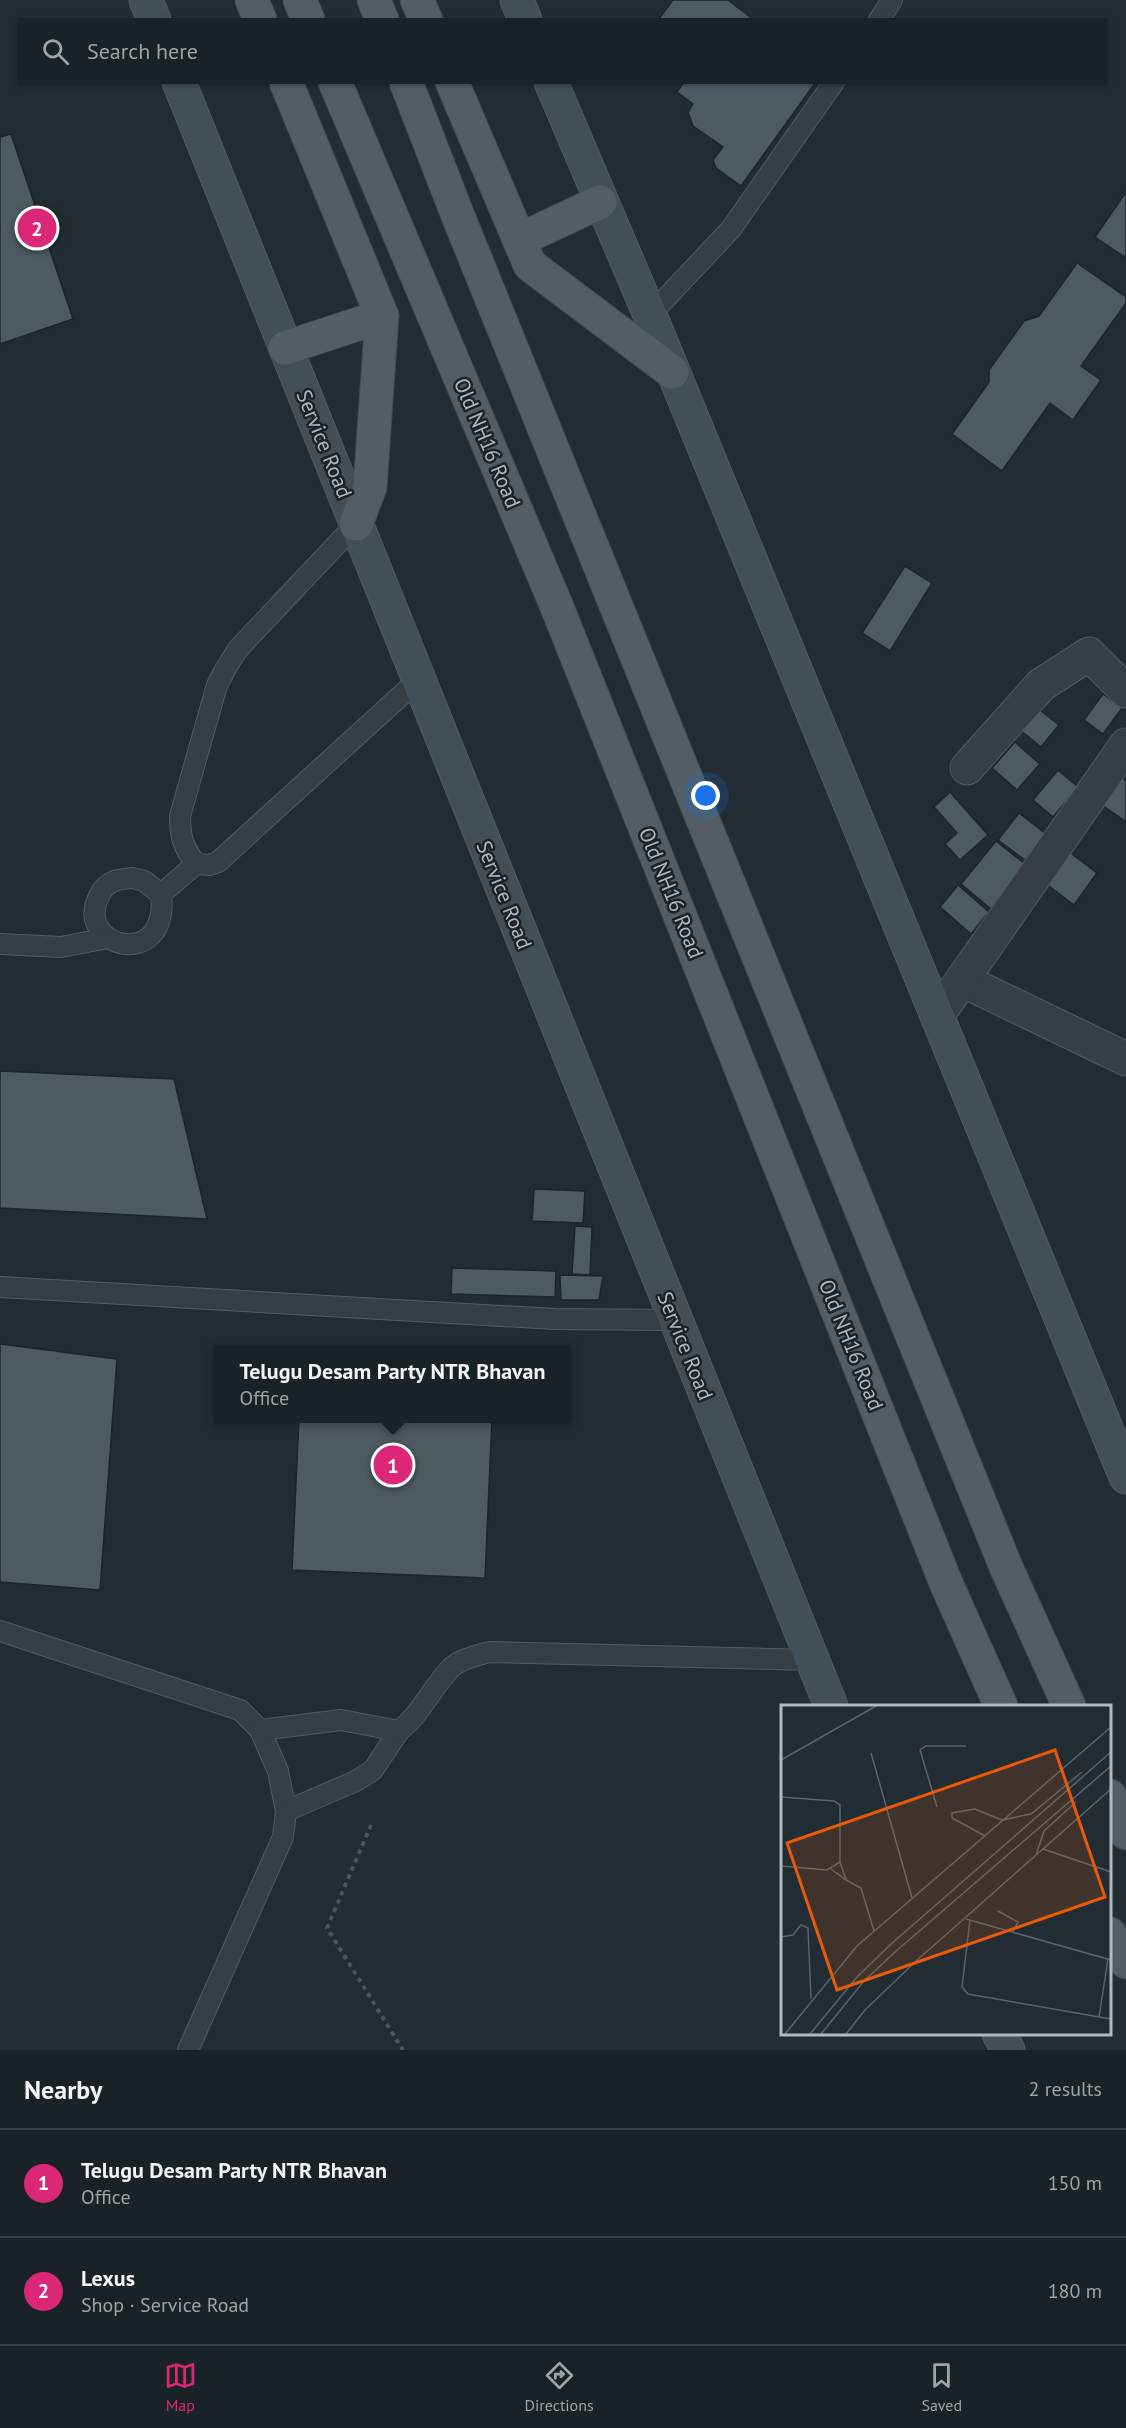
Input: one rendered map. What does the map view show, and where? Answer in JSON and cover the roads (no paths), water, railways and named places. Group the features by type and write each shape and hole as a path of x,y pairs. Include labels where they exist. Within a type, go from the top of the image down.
{"main road":[{"path":"252,0 259,18"},
{"path":"300,0 307,18"},
{"path":"374,0 381,18"},
{"path":"417,0 425,18"},
{"path":"287,84 382,316 370,487 356,524"},
{"name":"Old NH16 Road","path":"336,84 556,607 941,1572 1001,1705"},
{"path":"407,84 467,238 1006,1567 1068,1705"},
{"path":"453,84 530,265 672,372"},
{"path":"519,240 600,202"},
{"path":"285,348 382,316"},
{"path":"1111,1798 1126,1833"},
{"path":"1111,1936 1126,1962"}],"street":[{"path":"146,0 153,18"},
{"path":"517,0 524,18"},
{"name":"Service Road","path":"180,84 830,1705"},
{"path":"552,84 600,202 650,315 1126,1477"},
{"path":"967,768 1041,685 1089,654 1126,691"},
{"path":"937,1016 1126,745"},
{"path":"962,980 1126,1059"},
{"path":"1000,2035 1008,2050"}],"lane":[{"path":"880,18 892,0"},
{"path":"650,315 731,230 833,84"},
{"path":"196,864 180,837 180,816 217,685 238,649 356,524"},
{"path":"161,894 196,864 209,865 218,862 418,680"},
{"path":"133,878 144,881 161,894 163,911 159,927 147,939 134,945 118,944 108,938 99,928 95,914 97,898 106,884 119,879 133,878"},
{"path":"0,944 61,947 108,938"},
{"path":"0,1287 555,1319 674,1320"},
{"path":"0,1631 240,1710 260,1730 278,1771 286,1810 283,1837 188,2050"},
{"path":"286,1810 356,1781 373,1770 399,1731 412,1721 451,1669 468,1658 489,1652 812,1660"},
{"path":"260,1730 341,1720 399,1731"}],"place":[{"name":"Lexus","path":"37,228"},
{"name":"Telugu Desam Party NTR Bhavan","path":"393,1465"}]}
